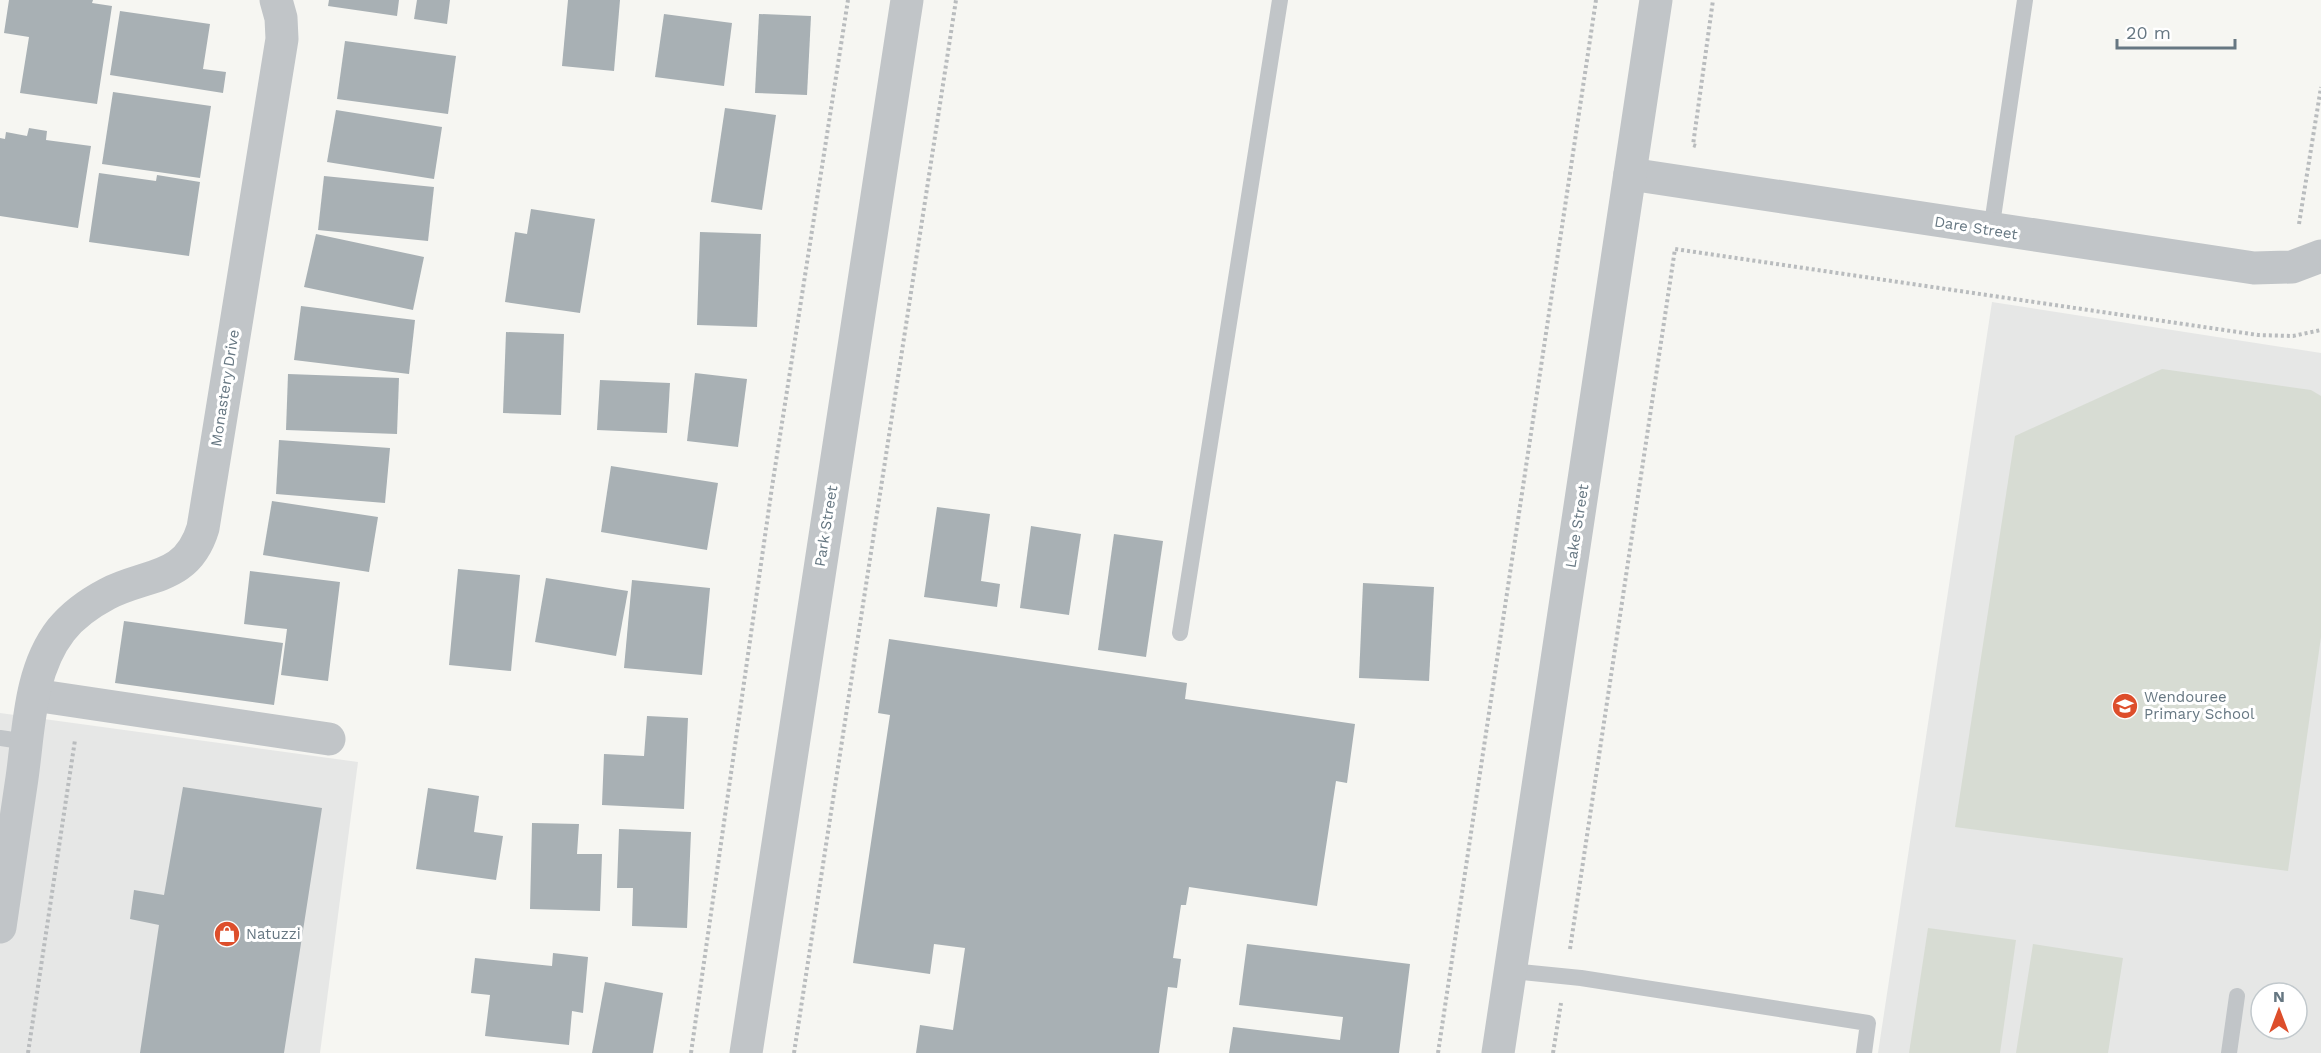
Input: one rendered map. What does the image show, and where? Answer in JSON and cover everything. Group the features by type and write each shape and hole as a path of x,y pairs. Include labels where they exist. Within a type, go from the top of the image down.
{"street":[{"name":"Monastery Drive","path":"0,927 14,740 34,694 47,652 68,622 108,593 170,571 187,558 200,537 282,39 281,18 276,0"},
{"name":"Park Street","path":"746,1053 907,0"},
{"name":"Lake Street","path":"1498,1053 1656,0"},
{"name":"Dare Street","path":"1630,174 1991,231 2254,268 2292,267 2321,256"},
{"path":"34,694 329,739"}],"lane":[{"path":"1180,633 1280,0"},
{"path":"1991,231 2025,0"},
{"path":"1510,970 1868,1023 1864,1053"},
{"path":"2229,1053 2237,996"}],"path":[{"path":"691,1053 770,499 848,0"},
{"path":"794,1053 956,0"},
{"path":"1438,1053 1596,0"},
{"path":"1705,147 1693,145 1713,0"},
{"path":"2293,234 2302,214 2321,87"},
{"path":"1553,1053 1675,249 2258,335 2293,336 2321,330"},
{"path":"28,1053 75,740"}],"shaded area":[{"name":"Wendouree Primary School","path":"1992,302 2321,353 2321,1053 1878,1053"},
{"path":"2162,369 2311,390 2321,396 2321,637 2288,871 1955,827 2015,436"},
{"path":"0,713 358,762 320,1053 0,1053"},
{"path":"1928,928 2016,940 2000,1053 1909,1053"},
{"path":"2033,944 2123,958 2108,1053 2016,1053"}],"building":[{"path":"9,0 93,0 92,3 112,6 97,104 20,93 29,37 4,33"},
{"path":"329,0 399,0 397,16 328,6"},
{"path":"417,0 450,0 447,24 414,19"},
{"path":"568,0 620,0 614,71 562,66"},
{"path":"120,11 210,24 203,69 226,72 223,93 110,75"},
{"path":"664,14 732,23 724,86 655,77"},
{"path":"759,14 811,16 807,95 755,93"},
{"path":"345,41 456,56 448,114 337,99"},
{"path":"113,92 211,106 200,178 102,164"},
{"path":"725,108 776,115 762,210 711,202"},
{"path":"336,110 442,127 434,179 327,162"},
{"path":"29,128 47,131 46,140 91,146 78,228 0,216 0,138 5,139 6,132 27,136"},
{"path":"99,173 156,181 157,175 200,182 189,256 89,242"},
{"path":"324,176 434,187 428,241 318,230"},
{"path":"531,209 595,219 580,313 505,302 515,232 527,234"},
{"path":"700,232 761,234 757,327 697,325"},
{"path":"316,234 424,257 413,310 304,287"},
{"path":"301,306 415,320 409,374 294,360"},
{"path":"506,332 564,334 561,415 503,413"},
{"path":"695,373 747,379 738,447 687,441"},
{"path":"288,374 399,378 397,434 286,430"},
{"path":"600,380 670,383 667,433 597,430"},
{"path":"279,440 390,448 385,503 276,494"},
{"path":"611,466 718,483 707,550 601,532"},
{"path":"272,501 378,517 369,572 263,555"},
{"path":"937,507 990,514 981,581 1000,584 997,607 924,597"},
{"path":"1031,526 1081,534 1069,615 1020,608"},
{"path":"1114,534 1163,541 1146,657 1098,650"},
{"path":"458,569 520,575 511,671 449,665"},
{"path":"250,571 340,582 328,681 281,675 287,629 244,624"},
{"path":"546,578 628,591 616,656 535,642"},
{"path":"632,580 710,588 702,675 624,668"},
{"path":"1363,583 1434,587 1429,681 1359,678"},
{"path":"124,621 283,643 274,705 115,683"},
{"path":"889,639 1187,683 1185,699 1355,724 1347,783 1336,781 1317,906 1189,887 1186,905 1181,905 1173,958 1181,959 1177,988 1168,987 1159,1053 916,1053 920,1025 953,1030 965,948 934,944 930,974 853,963 890,715 878,713"},
{"path":"647,716 688,718 684,809 602,805 604,754 644,756"},
{"path":"183,787 322,808 284,1053 140,1053 159,925 130,919 134,890 164,895"},
{"path":"428,788 479,796 474,832 503,836 496,880 416,869"},
{"path":"532,823 579,824 577,854 602,854 600,911 530,909"},
{"path":"619,829 691,832 687,928 632,926 633,888 617,888"},
{"path":"1247,944 1410,964 1399,1053 1229,1053 1233,1027 1340,1040 1343,1017 1239,1005"},
{"path":"553,953 588,957 583,1013 572,1011 569,1045 485,1036 490,995 471,993 475,958 552,966"},
{"path":"605,982 663,993 653,1053 592,1053"}],"place":[{"name":"Wendouree Primary School","path":"2125,706"},
{"name":"Natuzzi","path":"227,934"}]}
